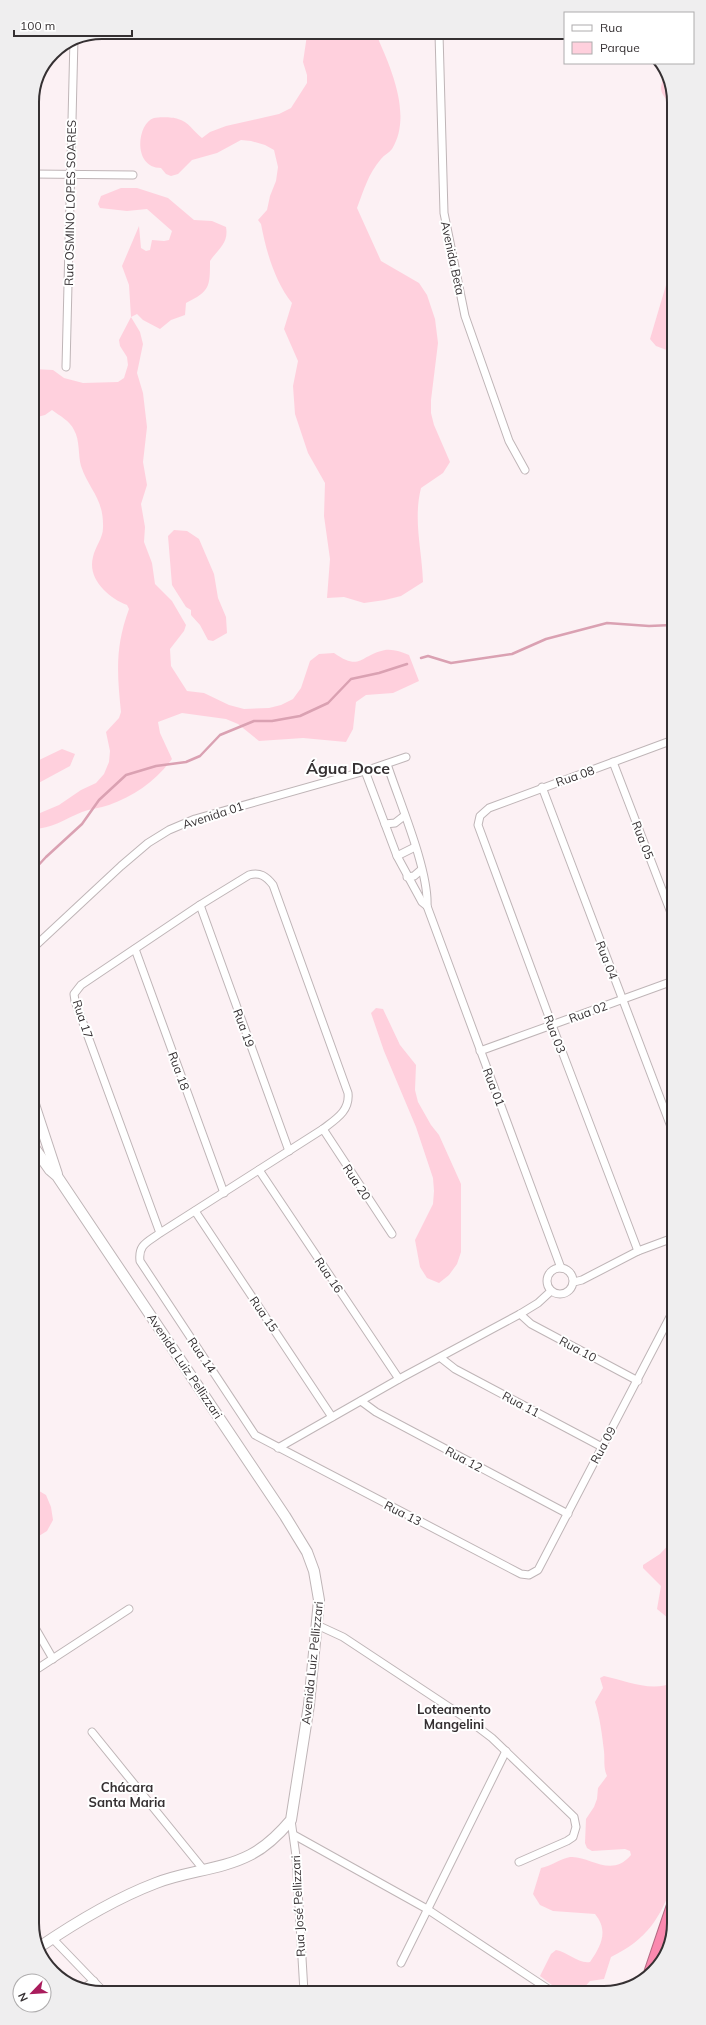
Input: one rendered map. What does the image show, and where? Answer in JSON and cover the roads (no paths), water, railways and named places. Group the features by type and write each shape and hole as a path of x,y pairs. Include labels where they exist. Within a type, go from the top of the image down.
{"highway":[{"path":"654,1961 667,1924"}],"main road":[{"name":"Avenida Luiz Pellizzari","path":"39,1120 57,1176"},
{"name":"Avenida Luiz Pellizzari","path":"39,1154 50,1170 57,1176 281,1510 307,1552 318,1587 317,1626 309,1705 292,1820"},
{"path":"43,1944 89,1914 127,1895 158,1882 203,1869 216,1867 250,1855 279,1834 292,1820"}],"street":[{"name":"Avenida Beta","path":"439,39 444,213 465,316 509,441 525,470"},
{"name":"Rua OSMINO LOPES SOARES","path":"66,367 74,46"},
{"path":"39,174 133,175"},
{"name":"Rua 08","path":"480,816 489,808 542,787 667,742"},
{"name":"Avenida 01","path":"39,942 121,866 148,843 169,830 195,819 365,772 406,757"},
{"name":"Rua 05","path":"613,762 667,902"},
{"path":"387,764 422,870 427,906"},
{"path":"365,772 397,856 407,877 427,906"},
{"name":"Rua 04","path":"542,787 667,1116"},
{"path":"385,824 395,823 404,816"},
{"name":"Rua 03","path":"480,816 478,825 638,1251"},
{"path":"397,856 415,847"},
{"path":"407,877 414,876 422,870"},
{"name":"Rua 17","path":"160,1233 75,1002 74,994 81,985 200,905 248,875 262,874 273,885 348,1093 349,1100 342,1114 323,1129"},
{"name":"Rua 19","path":"200,905 289,1151"},
{"name":"Rua 01","path":"427,906 561,1268"},
{"name":"Rua 18","path":"135,949 224,1193"},
{"name":"Rua 02","path":"480,1051 667,983"},
{"path":"160,1233 323,1129"},
{"name":"Rua 20","path":"323,1129 392,1234"},
{"name":"Rua 16","path":"260,1170 399,1379"},
{"name":"Rua 15","path":"195,1211 332,1417"},
{"name":"Rua 14","path":"160,1233 144,1244 139,1252 140,1261 255,1435 278,1448"},
{"path":"574,1282 570,1272 561,1268 556,1269 548,1276 547,1281 550,1290 555,1294 565,1294 569,1291 574,1282 582,1280 638,1251 667,1240"},
{"path":"278,1448 399,1379 441,1358 538,1304 550,1290"},
{"name":"Rua 10","path":"520,1314 531,1324 638,1381"},
{"name":"Rua 09","path":"529,1575 538,1570 667,1323"},
{"name":"Rua 11","path":"441,1358 455,1369 602,1447"},
{"name":"Rua 12","path":"361,1401 376,1412 568,1514"},
{"name":"Rua 13","path":"278,1448 521,1574 529,1575"},
{"path":"39,1668 129,1609"},
{"path":"317,1626 344,1638 444,1702 492,1738 574,1817 576,1827 573,1837 519,1862"},
{"path":"39,1635 53,1659"},
{"path":"92,1732 203,1869"},
{"path":"401,1964 506,1751"},
{"name":"Rua José Pellizzari","path":"292,1820 304,1986"},
{"path":"294,1835 427,1909 543,1986"},
{"path":"52,1938 99,1986"},
{"path":"89,1984 94,1981"}],"waterway":[{"path":"421,658 428,656 451,663 512,654 546,639 607,623 649,626 667,625"},
{"path":"39,865 82,824 99,800 126,775 156,766 186,762 200,756 220,735 254,721 272,721 300,716 328,703 351,679 379,673 407,664"}],"district":[{"name":"Água Doce","path":"348,768"},
{"name":"Loteamento Mangelini","path":"454,1716"},
{"name":"Chácara Santa Maria","path":"127,1794"}]}
